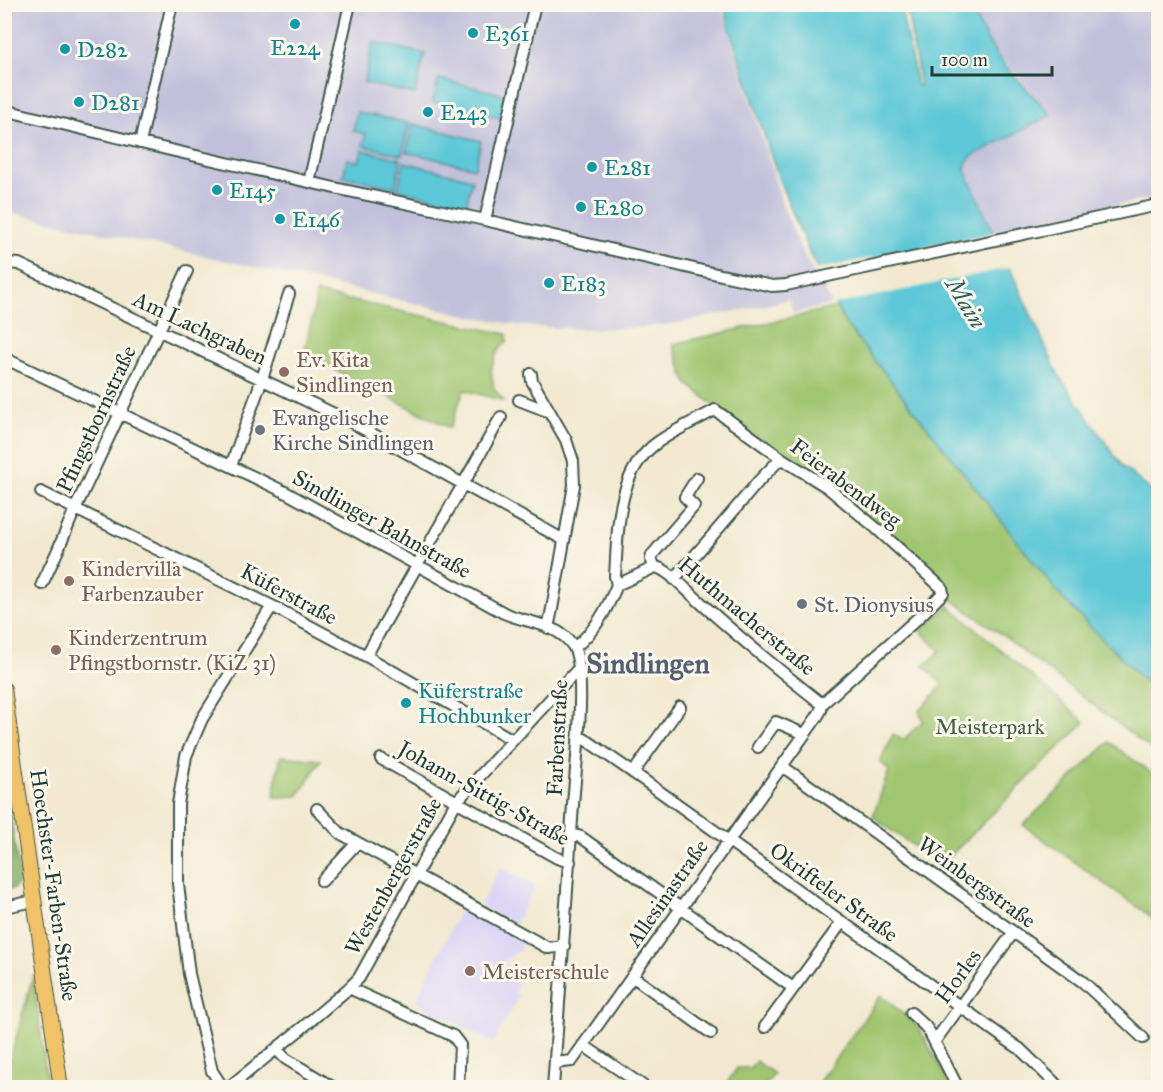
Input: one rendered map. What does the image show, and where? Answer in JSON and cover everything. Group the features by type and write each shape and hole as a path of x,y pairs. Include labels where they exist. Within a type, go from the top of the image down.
{"main road":[{"name":"Hoechster-Farben-Straße","path":"4,689 62,1088"}],"street":[{"path":"140,143 172,4"},
{"path":"309,182 350,4"},
{"path":"485,220 535,4"},
{"path":"4,110 309,182 772,286 786,285 1158,205"},
{"name":"Am Lachgraben","path":"6,265 19,264 349,421 564,540"},
{"name":"Pfingstbornstraße","path":"42,584 187,272"},
{"path":"231,466 289,294"},
{"name":"Sindlinger Bahnstraße","path":"4,358 285,492 504,613 548,628"},
{"path":"531,374 532,381 566,440 573,461 574,485 548,628"},
{"path":"519,400 550,411"},
{"name":"Feierabendweg","path":"617,585 615,576 622,500 632,473 657,442 715,410 781,458 827,487 860,513 942,588 944,591 942,595"},
{"path":"366,656 501,417"},
{"path":"674,579 781,458"},
{"path":"655,567 651,559 652,555 694,506 686,497 697,478"},
{"name":"Küferstraße","path":"41,492 272,606 366,656 513,740"},
{"name":"Huthmacherstraße","path":"617,585 655,567 659,568 722,623 822,704"},
{"path":"574,648 584,640 605,612 617,585"},
{"name":"Allesinastraße","path":"555,1063 572,1061 817,717 822,704 942,595"},
{"path":"226,1088 212,1071 186,956 178,884 177,804 186,756 202,719 272,606"},
{"name":"Farbenstraße","path":"548,628 563,636 574,648 579,668 578,739 553,1088"},
{"name":"Westenbergerstraße","path":"226,1088 276,1049 359,978 456,802 579,668"},
{"path":"633,773 680,707"},
{"path":"759,747 776,722 804,734"},
{"name":"Okrifteler Straße","path":"578,739 584,739 633,773 1020,1049 1060,1088"},
{"name":"Johann-Sittig-Straße","path":"381,759 557,858 570,862"},
{"name":"Weinbergstraße","path":"782,766 1083,982 1143,1038"},
{"path":"317,809 340,833 357,843 548,948 564,946"},
{"path":"571,834 581,837 793,988"},
{"path":"322,881 357,843"},
{"path":"4,907 35,901"},
{"path":"765,1026 842,922"},
{"name":"Horles","path":"935,1041 1013,933"},
{"path":"632,976 711,1033"},
{"path":"349,988 453,1036 460,1045 458,1088"},
{"path":"910,1013 925,1026 935,1041 958,1088"},
{"path":"583,1045 646,1088"},
{"path":"276,1049 286,1059 334,1088"}],"shaded area":[{"path":"5,5 721,5 783,206 805,258 833,304 793,313 789,300 679,323 637,328 582,329 522,326 5,211"},
{"path":"974,5 1158,5 1158,197 994,231 965,170 966,163 972,156 1051,114 995,50 984,33"},
{"name":"Meisterschule","path":"500,867 535,886 515,924 480,906"},
{"name":"Meisterschule","path":"462,906 525,939 520,950 503,962 518,981 516,994 519,996 493,1043 415,1002"}],"green space":[{"path":"316,293 507,334 507,342 497,352 491,370 494,389 504,401 464,390 450,428 304,354"},
{"path":"837,307 845,323 1063,599 1139,676 1158,691 1158,754 1005,637 945,595 914,558 735,423 686,382 673,344"},
{"name":"Meisterpark","path":"949,606 1085,722 941,865 873,816 889,770 880,762 893,734 903,740 923,721 919,711 943,685 924,666 940,651 920,630"},
{"path":"1109,742 1158,778 1158,926 1150,916 1023,825"},
{"path":"281,756 321,760 298,796 274,797"},
{"path":"5,778 20,879 15,888 5,891"},
{"path":"33,976 48,1087 5,1087 5,1078"},
{"path":"881,995 919,1028 951,1087 815,1087"},
{"path":"756,1061 774,1074 764,1087 724,1087 737,1068 750,1068"}],"water":[{"name":"Main","path":"724,5 900,5 919,86 906,5 973,5 985,36 994,50 1051,115 972,156 966,163 965,170 1058,374 1122,466 1158,496 1158,691 1139,676 1063,599 845,323 810,255 779,180"},
{"path":"373,42 425,54 415,94 364,83"},
{"path":"439,79 506,95 501,118 433,102"},
{"path":"357,112 409,123 402,155 363,146 366,134 353,131"},
{"path":"413,124 481,141 475,168 406,152"},
{"path":"362,150 401,159 395,188 343,176 347,159 359,162"},
{"path":"404,162 472,179 466,206 398,189"}],"pier":[{"path":"997,232 1013,267 833,305 814,270"}],"place":[{"name":"E224","path":"295,24"},
{"name":"E361","path":"473,33"},
{"name":"D282","path":"65,49"},
{"name":"D281","path":"79,102"},
{"name":"E243","path":"428,112"},
{"name":"E281","path":"592,167"},
{"name":"E145","path":"217,190"},
{"name":"E280","path":"581,207"},
{"name":"E146","path":"280,219"},
{"name":"E183","path":"549,283"},
{"name":"Ev. Kita Sindlingen","path":"284,372"},
{"name":"Evangelische Kirche Sindlingen","path":"260,430"},
{"name":"Kindervilla Farbenzauber","path":"69,581"},
{"name":"St. Dionysius","path":"802,604"},
{"name":"Kinderzentrum Pfingstbornstr. (KiZ 31)","path":"56,650"},
{"name":"Küferstraße Hochbunker","path":"406,703"},
{"name":"Meisterschule","path":"470,971"}],"district":[{"name":"Sindlingen","path":"648,663"}]}
